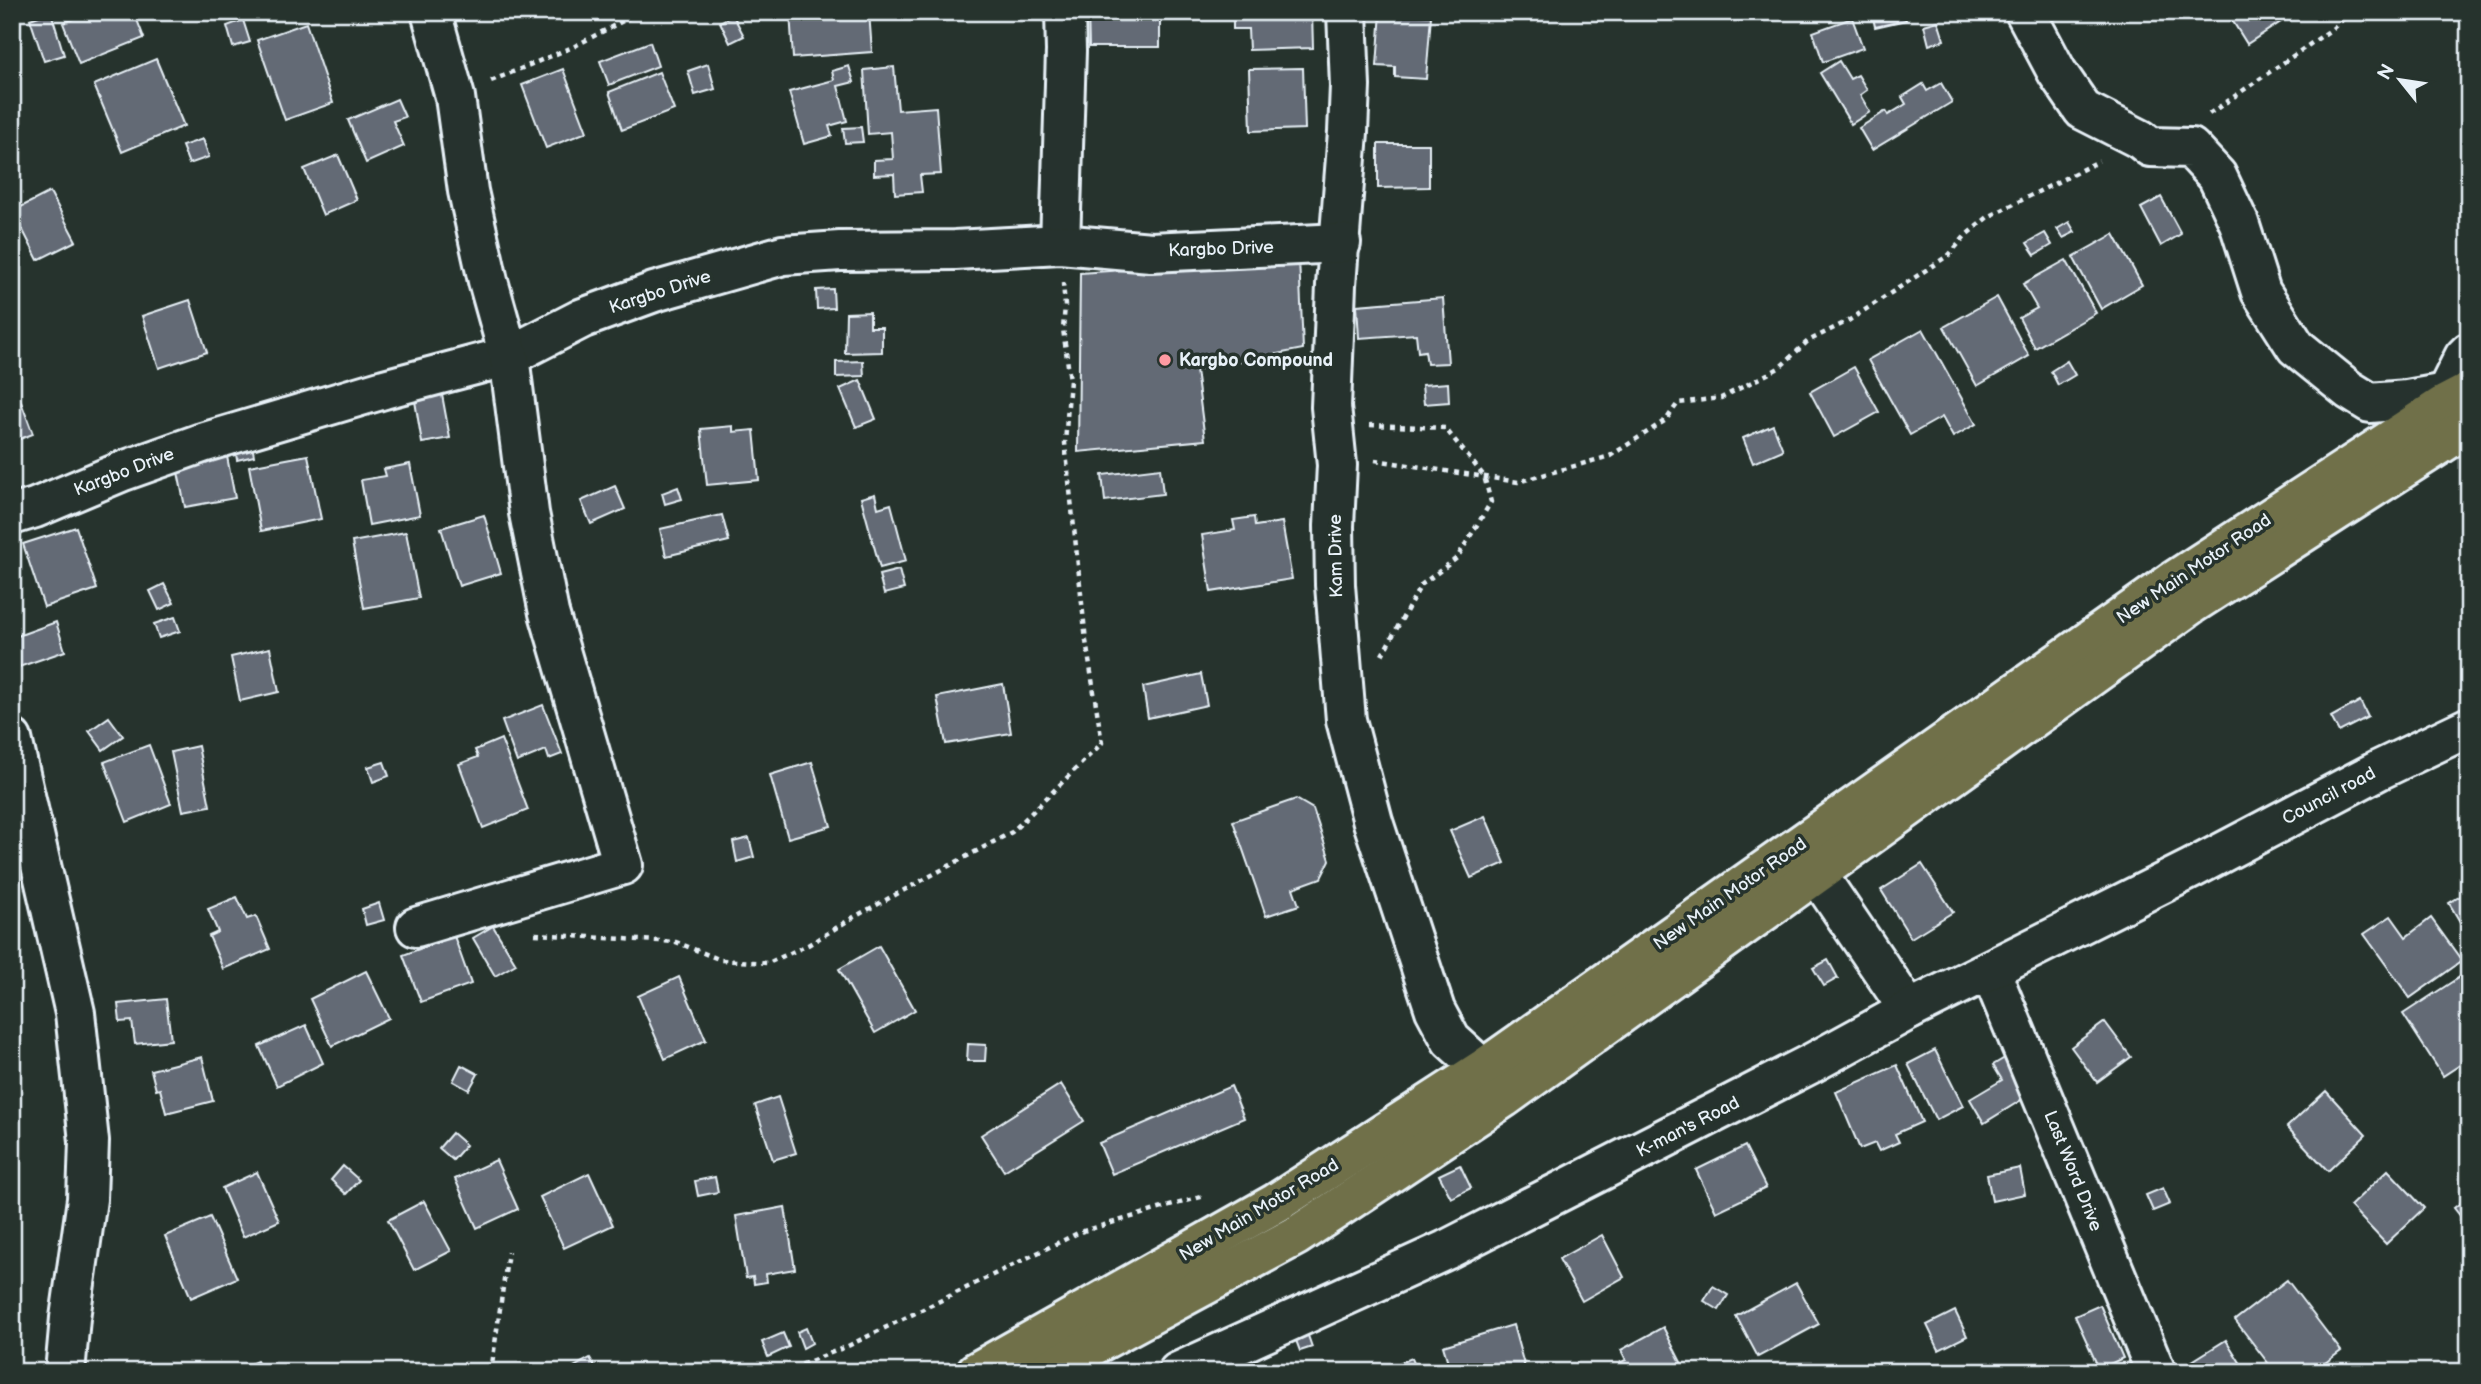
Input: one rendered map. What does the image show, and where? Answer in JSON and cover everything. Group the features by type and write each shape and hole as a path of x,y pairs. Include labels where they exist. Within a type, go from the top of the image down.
{"highway":[{"name":"New Main Motor Road","path":"1044,1372 1296,1236 1504,1098 2192,604 2457,404"},
{"name":"New Main Motor Road","path":"976,1372 1276,1203 1483,1069 2175,580 2457,404"}],"street":[{"path":"416,927 623,865 549,614 529,513 509,356 488,281 468,191 454,97 431,12"},
{"path":"1060,244 1065,12"},
{"name":"Kam Drive","path":"1347,12 1350,86 1336,285 1331,407 1336,453 1335,585 1346,720 1373,822 1435,1010 1451,1040 1483,1069"},
{"path":"2025,12 2057,72 2083,110 2140,139 2150,147 2191,148 2217,176 2239,223 2261,292 2296,347 2317,365 2370,402 2407,400 2457,404 2464,357 2469,352"},
{"name":"Kargbo Drive","path":"12,515 202,443 384,389 509,356 583,318 654,292 783,255 1060,244 1151,252 1341,243"},
{"name":"Council road","path":"2191,869 2379,770 2469,727"},
{"path":"12,739 75,1013 89,1141 87,1199 65,1372"},
{"name":"K-man's Road","path":"1178,1372 1446,1250 1812,1063 1909,1010 2191,869"},
{"path":"1817,874 1909,1010"},
{"name":"Last Word Drive","path":"1990,970 2156,1372"}],"path":[{"path":"454,97 573,47 639,12"},
{"path":"2207,115 2332,29 2351,12"},
{"path":"1336,453 1518,482 1610,456 1667,419 1678,403 1721,398 1779,368 1808,341 1848,321 1949,255 1966,235 1988,217 2140,139"},
{"path":"525,933 676,942 721,960 768,964 808,945 854,917 1012,832 1102,743 1086,641 1065,443 1070,380 1063,329 1065,306 1060,244"},
{"path":"1331,407 1373,426 1445,428 1484,476 1491,502 1457,558 1422,585 1377,663"},
{"path":"783,1372 848,1346 1080,1232 1213,1193"},
{"path":"491,1372 508,1252"}],"building":[{"path":"51,12 64,55 44,61 30,19"},
{"path":"91,12 134,12 144,38 79,64 63,23"},
{"path":"790,12 869,12 872,52 793,58"},
{"path":"1088,12 1160,12 1160,47 1089,47"},
{"path":"1233,12 1312,12 1313,48 1249,50 1248,29 1233,29"},
{"path":"1381,12 1431,16 1426,79 1395,77 1395,67 1377,66"},
{"path":"1872,12 1904,12 1906,20 1875,27"},
{"path":"2227,12 2296,12 2247,44"},
{"path":"733,15 744,36 730,43 720,22"},
{"path":"1852,18 1863,48 1823,62 1813,32"},
{"path":"243,20 250,42 233,47 227,26"},
{"path":"1938,21 1944,40 1929,45 1924,25"},
{"path":"306,23 333,103 285,120 257,40"},
{"path":"650,42 658,66 609,85 600,61"},
{"path":"156,59 184,126 122,152 94,85"},
{"path":"1839,61 1850,79 1858,75 1867,90 1860,95 1870,112 1851,124 1820,73"},
{"path":"708,64 715,89 695,95 688,71"},
{"path":"849,66 854,82 838,86 847,121 829,126 832,136 804,144 789,92 834,80 832,71"},
{"path":"894,67 898,110 936,107 941,174 920,175 922,192 895,194 894,174 874,175 874,160 893,159 891,132 868,134 864,70"},
{"path":"1303,68 1305,129 1251,131 1249,69"},
{"path":"563,69 587,132 546,148 522,85"},
{"path":"659,72 674,110 622,130 609,92"},
{"path":"1941,83 1952,102 1872,150 1859,128 1886,111 1888,115 1906,104 1902,97 1923,84 1927,91"},
{"path":"397,99 405,117 393,121 404,146 366,163 348,120"},
{"path":"861,127 863,142 845,143 843,128"},
{"path":"203,139 209,157 189,164 182,146"},
{"path":"1378,144 1429,144 1429,187 1378,188"},
{"path":"338,155 357,200 323,215 304,169"},
{"path":"50,192 76,241 38,260 13,211"},
{"path":"2161,197 2181,234 2161,246 2141,208"},
{"path":"2069,222 2075,232 2063,238 2057,229"},
{"path":"2045,233 2052,245 2035,255 2027,243"},
{"path":"2114,234 2142,285 2101,309 2073,257"},
{"name":"Kargbo Compound","path":"1299,258 1303,349 1196,370 1205,440 1078,452 1080,273"},
{"path":"2066,260 2096,313 2035,348 2019,318 2037,308 2023,284"},
{"path":"833,289 834,308 817,309 816,290"},
{"path":"1997,297 2029,356 1977,386 1944,327"},
{"path":"1443,298 1448,363 1427,364 1425,351 1418,352 1416,334 1359,338 1357,305"},
{"path":"190,300 207,352 159,368 142,316"},
{"path":"870,312 870,327 882,327 882,352 845,353 846,313"},
{"path":"1923,329 1976,424 1953,437 1942,417 1910,435 1868,360"},
{"path":"863,361 864,376 836,377 836,362"},
{"path":"2067,361 2075,375 2058,385 2051,371"},
{"path":"1854,367 1879,412 1834,437 1810,392"},
{"path":"12,378 33,434 12,442"},
{"path":"860,380 876,419 856,427 840,389"},
{"path":"1448,383 1449,402 1424,404 1422,385"},
{"path":"440,384 450,438 422,443 413,389"},
{"path":"1773,425 1783,450 1753,463 1743,438"},
{"path":"733,426 733,432 754,430 759,480 707,485 701,429"},
{"path":"251,438 254,456 237,460 234,442"},
{"path":"225,446 235,498 185,507 176,462"},
{"path":"308,455 321,519 261,531 249,466"},
{"path":"410,464 420,515 369,525 361,480 386,476 384,469"},
{"path":"1160,468 1163,494 1105,501 1102,475"},
{"path":"615,486 625,509 591,524 581,501"},
{"path":"678,487 682,499 665,504 662,493"},
{"path":"875,494 878,508 891,504 906,561 880,568 861,498"},
{"path":"484,515 501,573 459,586 441,528"},
{"path":"722,515 729,541 666,556 660,529"},
{"path":"1254,517 1255,526 1282,522 1292,579 1211,592 1202,535 1235,530 1233,520"},
{"path":"76,527 97,589 44,607 23,544"},
{"path":"406,532 419,598 364,608 352,542"},
{"path":"899,570 904,589 884,594 879,575"},
{"path":"164,584 174,603 159,610 150,591"},
{"path":"175,617 180,631 159,638 154,624"},
{"path":"56,622 65,651 19,667 12,638"},
{"path":"270,648 279,692 240,701 231,657"},
{"path":"1201,674 1207,705 1148,718 1143,687"},
{"path":"1003,684 1011,733 946,744 937,697"},
{"path":"2360,701 2368,717 2339,732 2331,717"},
{"path":"543,705 562,754 549,759 546,750 517,762 502,721"},
{"path":"109,717 123,736 103,750 89,731"},
{"path":"501,739 528,810 483,828 459,764 478,757 475,750"},
{"path":"149,745 171,804 127,822 104,762"},
{"path":"198,746 210,806 183,811 171,752"},
{"path":"384,762 389,776 373,782 368,767"},
{"path":"812,762 831,826 788,838 770,775"},
{"path":"1296,799 1313,809 1330,860 1321,878 1293,888 1299,905 1266,916 1233,821"},
{"path":"1485,816 1505,863 1471,878 1450,831"},
{"path":"749,838 754,857 737,862 733,842"},
{"path":"1922,864 1953,912 1911,938 1881,890"},
{"path":"2469,891 2469,931 2466,932 2449,903"},
{"path":"237,897 247,919 256,916 270,949 223,969 209,936 218,932 208,909"},
{"path":"379,903 384,920 366,925 362,909"},
{"path":"2391,916 2406,937 2431,918 2462,961 2410,998 2364,934"},
{"path":"493,926 516,964 495,976 473,938"},
{"path":"454,936 471,984 421,1002 403,955"},
{"path":"879,946 915,1010 875,1033 839,969"},
{"path":"1828,960 1838,978 1824,986 1813,968"},
{"path":"366,971 389,1018 332,1046 310,999"},
{"path":"2461,976 2469,987 2469,1059 2443,1076 2403,1014"},
{"path":"679,977 706,1040 665,1059 638,996"},
{"path":"166,999 171,1040 135,1044 132,1021 120,1022 118,1004"},
{"path":"2105,1022 2131,1057 2097,1082 2071,1047"},
{"path":"306,1025 323,1063 277,1086 259,1046"},
{"path":"968,1044 986,1045 985,1061 967,1061"},
{"path":"1935,1050 1963,1106 1936,1120 1908,1064"},
{"path":"2008,1056 2031,1094 1984,1123 1970,1099 2002,1080 1993,1065"},
{"path":"202,1057 213,1101 166,1113 160,1089 156,1090 151,1070"},
{"path":"461,1065 478,1074 469,1090 453,1081"},
{"path":"1897,1065 1922,1122 1895,1134 1899,1142 1879,1151 1875,1143 1860,1149 1836,1092"},
{"path":"1061,1084 1084,1121 1004,1171 981,1135"},
{"path":"1231,1086 1244,1118 1112,1174 1099,1143"},
{"path":"2326,1091 2366,1135 2328,1171 2287,1127"},
{"path":"778,1097 796,1153 773,1160 755,1105"},
{"path":"452,1133 466,1145 453,1160 439,1148"},
{"path":"1745,1146 1766,1188 1716,1212 1696,1170"},
{"path":"496,1160 518,1209 477,1228 455,1179"},
{"path":"1460,1165 1471,1188 1451,1198 1439,1175"},
{"path":"343,1166 359,1180 346,1194 331,1180"},
{"path":"2020,1168 2025,1194 1992,1201 1987,1175"},
{"path":"2388,1170 2424,1208 2386,1244 2350,1206"},
{"path":"257,1172 279,1221 243,1237 222,1188"},
{"path":"589,1173 613,1225 564,1248 540,1197"},
{"path":"715,1177 718,1192 698,1196 695,1181"},
{"path":"2163,1188 2170,1204 2153,1211 2146,1195"},
{"path":"2469,1196 2469,1227 2454,1208"},
{"path":"424,1201 451,1251 414,1270 388,1220"},
{"path":"785,1207 795,1269 766,1274 767,1282 754,1284 753,1277 746,1278 736,1216"},
{"path":"210,1217 237,1278 191,1298 165,1236"},
{"path":"1602,1235 1624,1277 1582,1301 1559,1259"},
{"path":"2287,1280 2341,1351 2313,1372 2275,1372 2235,1320"},
{"path":"1796,1283 1819,1324 1758,1357 1736,1316"},
{"path":"1713,1286 1728,1295 1719,1310 1704,1301"},
{"path":"2100,1305 2123,1358 2099,1369 2075,1316"},
{"path":"1955,1311 1967,1336 1939,1350 1927,1325"},
{"path":"1513,1325 1526,1372 1451,1372 1443,1346"},
{"path":"1663,1327 1686,1372 1626,1372 1621,1362 1626,1360 1621,1350"},
{"path":"806,1328 812,1343 803,1348 797,1332"},
{"path":"1306,1330 1312,1347 1300,1351 1294,1335"},
{"path":"783,1333 789,1347 768,1357 762,1342"},
{"path":"2226,1340 2246,1372 2183,1372 2181,1368"},
{"path":"590,1358 598,1372 565,1372"},
{"path":"1412,1358 1417,1372 1376,1372"},
{"path":"257,1361 262,1372 230,1372"}],"place":[{"name":"Kargbo Compound","path":"1165,360"}]}
